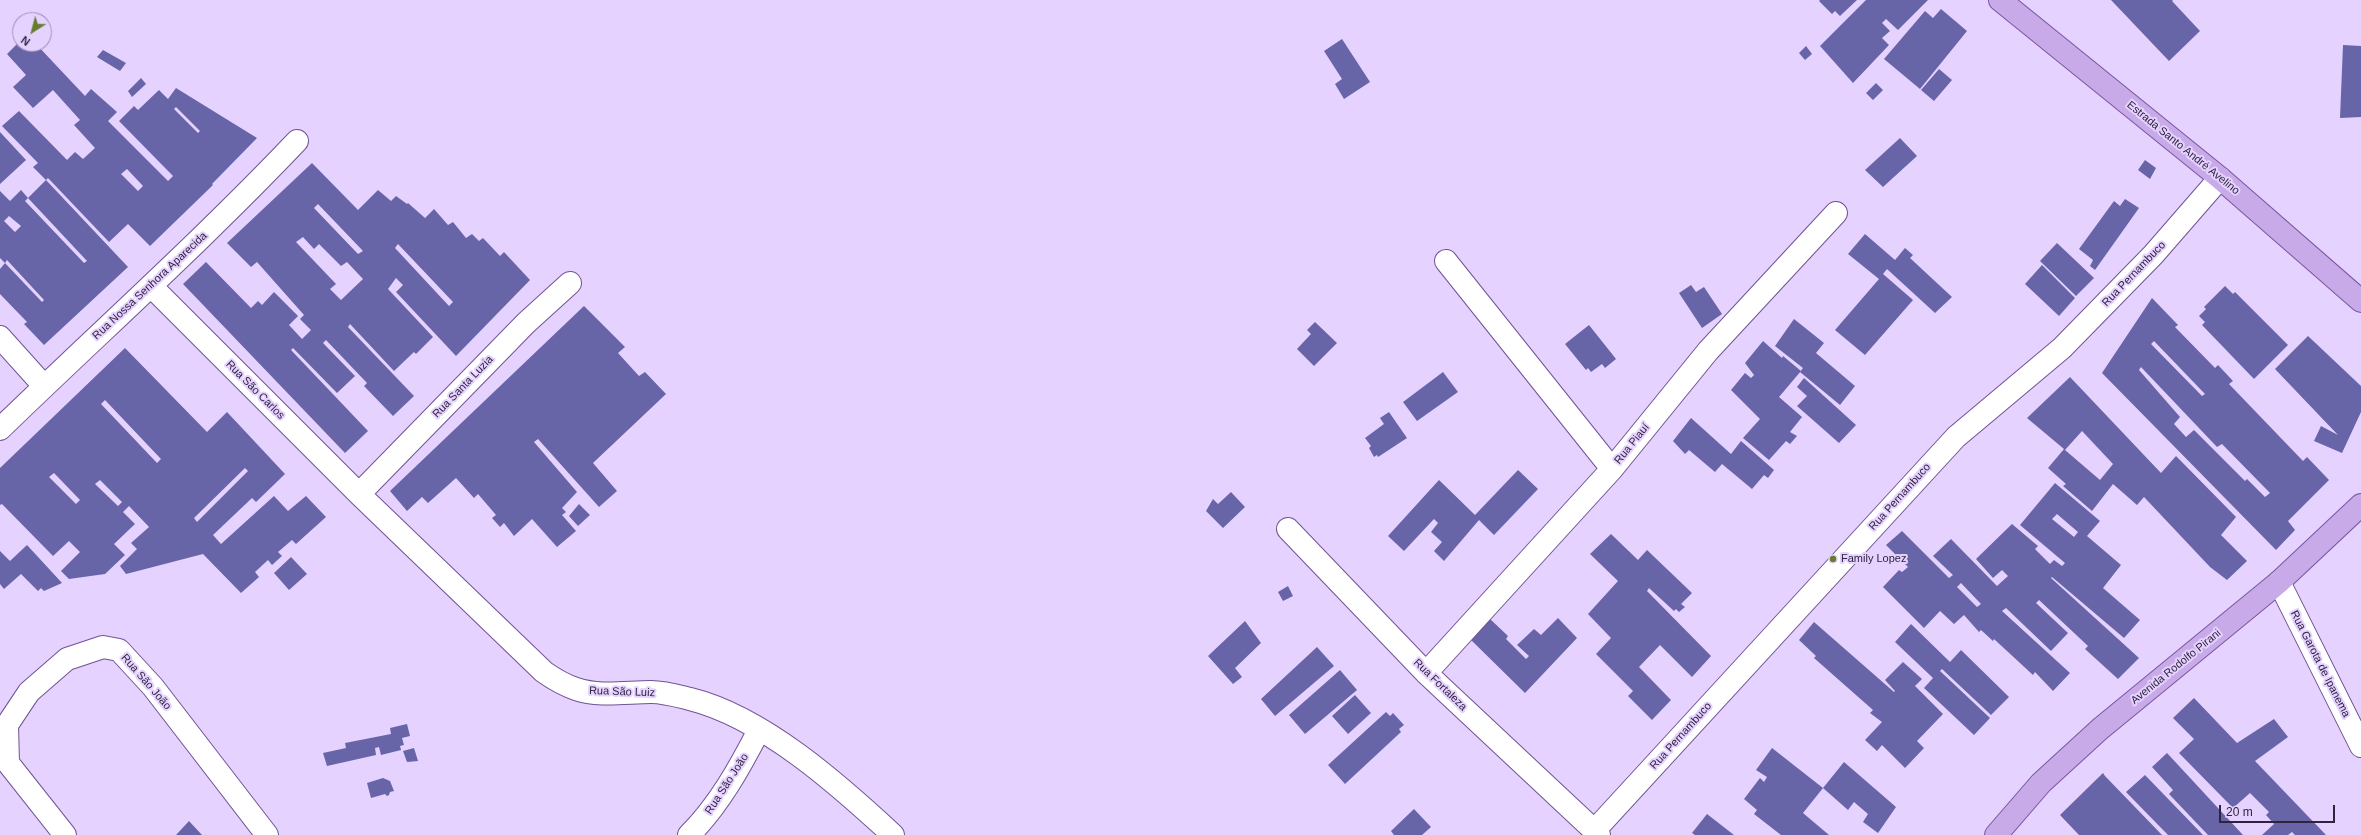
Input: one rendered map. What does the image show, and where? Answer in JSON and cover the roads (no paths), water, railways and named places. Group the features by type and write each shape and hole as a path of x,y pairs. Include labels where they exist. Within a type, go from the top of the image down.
{"main road":[{"name":"Estrada Santo André Avelino","path":"2000,0 2220,178 2361,301"},
{"name":"Avenida Rodolfo Pirani","path":"1996,835 2041,783 2100,729 2279,582 2361,504"}],"street":[{"name":"Rua Nossa Senhora Aparecida","path":"0,429 44,386 152,287 297,141"},
{"name":"Rua Pernambuco","path":"1596,833 1956,436 2062,348 2153,255 2220,178"},
{"name":"Rua Piauí","path":"1426,673 1612,469 1708,350 1836,213"},
{"path":"1446,261 1612,469"},
{"name":"Rua Santa Luzia","path":"359,494 526,322 570,283"},
{"name":"Rua São Carlos","path":"152,287 359,494"},
{"path":"0,337 44,386"},
{"name":"Rua São Luiz","path":"359,494 544,672 558,682 577,690 601,693 654,692 691,700 739,717 827,778 893,835"},
{"name":"Rua Fortaleza","path":"1288,529 1426,673 1596,833"},
{"name":"Rua Garota de Ipanema","path":"2279,582 2361,746"},
{"name":"Rua São João","path":"65,835 8,763 7,725 29,692 67,659 103,647 119,650 153,687 267,835"},
{"name":"Rua São João","path":"689,835 699,825 740,768 759,730"}],"place":[{"name":"Family Lopez","path":"1833,559"}]}
